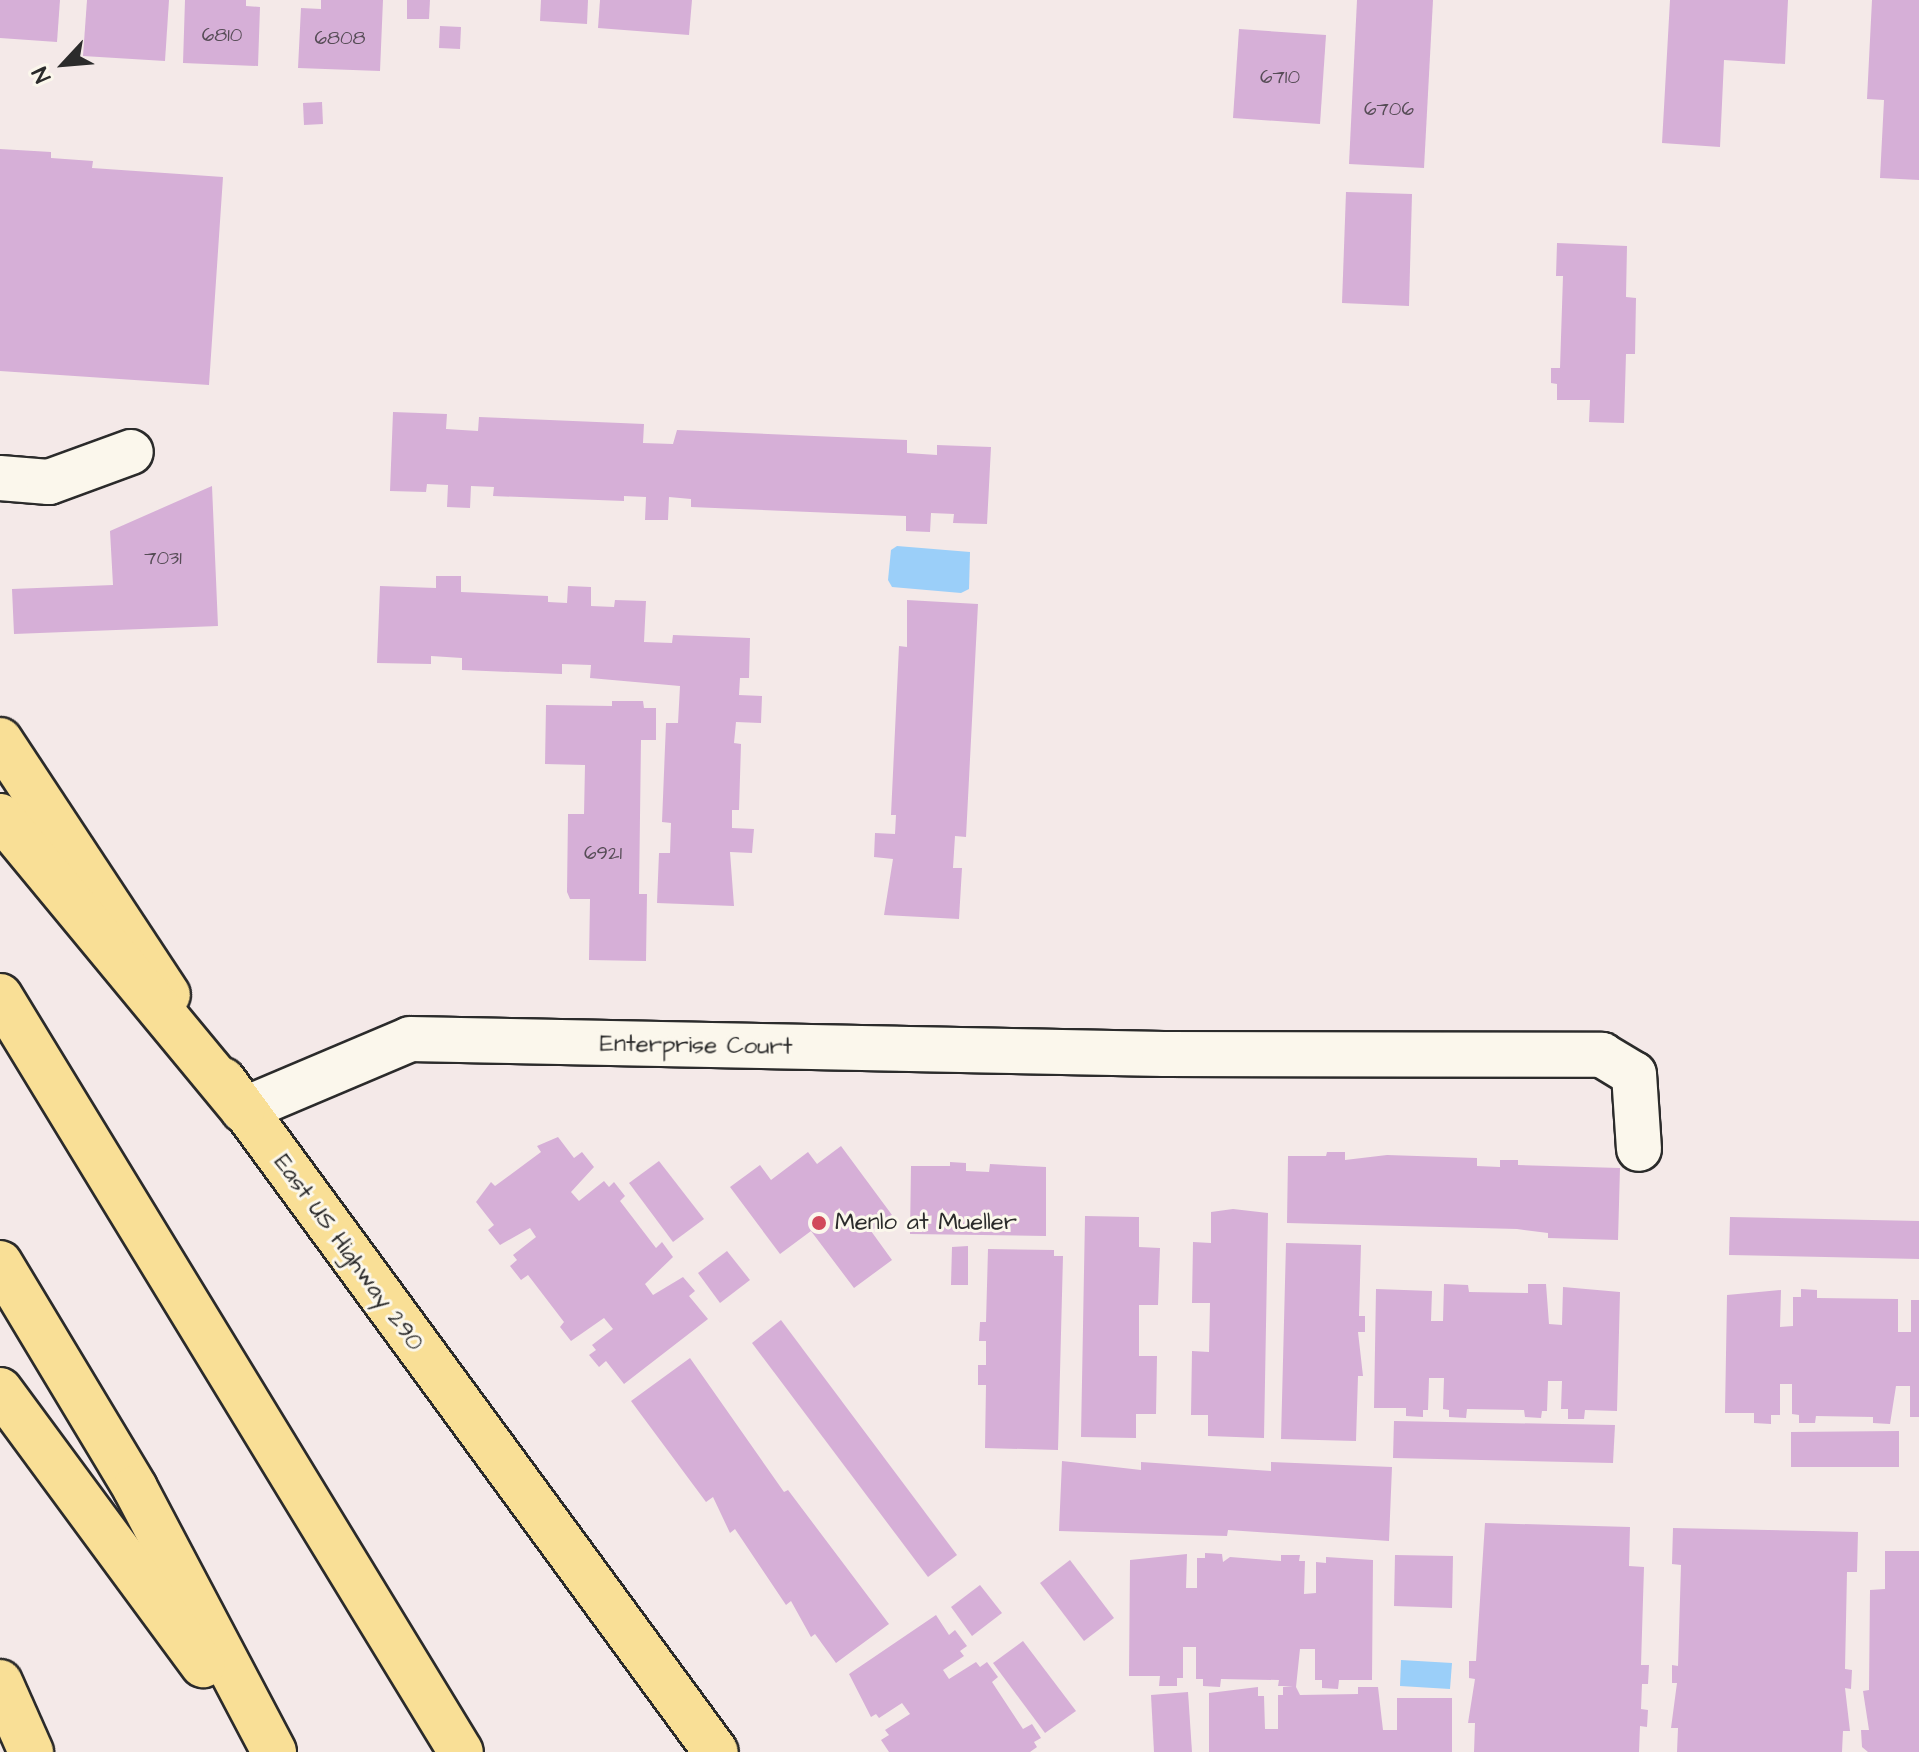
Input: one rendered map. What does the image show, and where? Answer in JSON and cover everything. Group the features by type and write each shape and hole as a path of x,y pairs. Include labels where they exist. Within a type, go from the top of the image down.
{"main road":[{"name":"East US Highway 290","path":"0,740 243,1110 716,1752"},
{"path":"0,816 243,1110"},
{"path":"0,996 461,1752"},
{"path":"0,1263 135,1488 274,1752"},
{"path":"0,1390 265,1752"},
{"path":"0,1682 31,1752"}],"street":[{"path":"0,478 49,482 131,452"},
{"name":"Enterprise Court","path":"243,1110 410,1039 1164,1054 1602,1055 1634,1074 1639,1149"}],"water":[{"path":"897,546 970,552 969,589 961,593 892,587 888,580 891,550"},
{"path":"1401,1660 1452,1663 1450,1689 1400,1686"}],"building":[{"path":"0,0 60,0 57,42 0,38"},
{"path":"87,0 169,0 165,61 83,56"},
{"path":"185,0 246,0 246,6 260,7 258,66 183,63"},
{"path":"321,0 383,0 380,71 298,68 301,8 321,9"},
{"path":"407,0 430,0 429,19 407,19"},
{"path":"541,0 588,0 587,24 540,21"},
{"path":"600,0 692,0 689,35 598,28"},
{"path":"1357,0 1433,0 1424,168 1349,164"},
{"path":"1670,0 1788,0 1785,64 1724,60 1720,147 1662,143"},
{"path":"1872,0 1919,0 1919,180 1880,178 1884,100 1867,99"},
{"path":"440,26 461,27 460,49 439,48"},
{"path":"1239,29 1326,35 1320,124 1233,118"},
{"path":"322,102 323,124 304,125 303,103"},
{"path":"0,149 51,152 51,158 93,161 92,168 223,177 209,385 0,371"},
{"path":"1346,192 1412,194 1409,306 1342,303"},
{"path":"1557,243 1627,246 1626,297 1636,298 1635,354 1626,354 1624,423 1589,422 1590,400 1557,400 1557,384 1551,383 1551,368 1560,368 1563,276 1556,276"},
{"path":"393,412 447,414 446,429 478,431 479,417 644,424 643,443 673,444 677,430 907,440 907,453 937,455 937,445 991,447 987,524 953,523 954,514 931,513 930,532 906,531 906,516 691,507 691,499 669,497 668,520 645,520 646,497 624,496 624,501 493,496 494,487 471,486 470,508 447,507 448,485 427,484 426,492 390,491"},
{"path":"212,486 218,626 14,634 12,589 113,585 110,531"},
{"path":"436,576 461,576 461,592 548,596 548,602 567,603 568,586 591,587 591,606 614,607 615,600 646,601 644,642 672,643 673,635 750,638 749,678 740,678 739,695 762,696 761,723 736,722 734,743 741,744 739,810 732,810 732,828 754,829 752,853 730,852 734,906 657,903 659,853 670,853 671,823 662,822 666,723 678,723 680,686 590,678 591,665 562,664 562,674 462,670 462,658 431,656 431,664 377,663 380,586 436,588"},
{"path":"907,600 978,604 966,837 955,836 953,868 962,868 959,919 884,915 893,859 874,857 875,833 895,834 896,815 891,815 899,646 907,647"},
{"path":"612,701 643,701 644,708 656,708 656,740 641,740 639,894 647,894 646,961 589,960 590,899 570,899 567,892 568,814 584,814 585,765 545,764 546,705 612,706"},
{"path":"558,1137 574,1158 582,1152 594,1167 571,1192 579,1201 604,1181 609,1187 614,1182 625,1196 620,1201 656,1248 662,1242 673,1257 645,1284 653,1295 683,1277 695,1291 689,1296 708,1319 624,1384 606,1361 599,1367 589,1355 596,1350 592,1345 613,1329 604,1318 571,1341 560,1327 564,1322 528,1275 521,1280 510,1266 517,1260 513,1255 536,1237 530,1228 500,1245 488,1230 494,1225 476,1202 491,1182 495,1186 541,1152 537,1146"},
{"name":"Menlo at Mueller","path":"841,1146 892,1215 871,1231 892,1260 854,1288 811,1231 780,1254 730,1187 760,1165 771,1180 808,1152 817,1164"},
{"path":"1327,1152 1345,1152 1345,1160 1387,1155 1477,1158 1477,1166 1500,1167 1500,1160 1518,1160 1518,1165 1620,1168 1618,1240 1548,1238 1548,1233 1517,1229 1287,1223 1288,1156 1326,1156"},
{"path":"659,1161 704,1219 673,1242 629,1183"},
{"path":"950,1162 966,1163 966,1171 989,1172 990,1164 1046,1167 1046,1236 910,1234 911,1166 950,1166"},
{"path":"1233,1209 1268,1213 1264,1438 1208,1436 1208,1415 1191,1415 1192,1351 1209,1352 1210,1303 1192,1303 1193,1242 1211,1243 1211,1212"},
{"path":"1085,1216 1139,1217 1139,1247 1160,1248 1158,1305 1139,1305 1139,1356 1157,1356 1156,1414 1136,1414 1136,1438 1081,1437"},
{"path":"1730,1217 1919,1221 1919,1259 1729,1255"},
{"path":"1286,1243 1361,1245 1359,1316 1365,1316 1365,1332 1358,1332 1363,1376 1358,1376 1356,1441 1281,1439"},
{"path":"968,1246 968,1285 951,1285 952,1247"},
{"path":"988,1249 1054,1250 1054,1256 1063,1256 1058,1450 985,1448 986,1385 978,1385 978,1365 986,1365 986,1341 979,1341 980,1322 986,1322"},
{"path":"727,1251 750,1280 720,1303 698,1273"},
{"path":"1444,1284 1468,1285 1469,1292 1528,1293 1528,1284 1546,1284 1549,1324 1562,1325 1563,1287 1620,1292 1617,1411 1585,1410 1584,1419 1568,1419 1568,1409 1561,1409 1562,1381 1548,1381 1547,1411 1542,1411 1541,1418 1525,1417 1524,1410 1467,1409 1466,1418 1449,1417 1449,1410 1443,1409 1444,1378 1429,1378 1428,1410 1423,1410 1423,1417 1406,1416 1406,1408 1374,1408 1376,1289 1432,1291 1431,1321 1443,1321"},
{"path":"1801,1289 1817,1290 1817,1298 1898,1299 1898,1332 1911,1332 1911,1300 1919,1300 1919,1417 1910,1417 1910,1386 1896,1386 1890,1424 1873,1423 1873,1417 1816,1416 1815,1423 1799,1423 1799,1415 1792,1414 1792,1384 1780,1384 1780,1415 1771,1415 1771,1424 1754,1423 1754,1413 1725,1413 1727,1295 1781,1290 1780,1327 1793,1326 1793,1297 1801,1297"},
{"path":"781,1320 957,1555 928,1577 752,1343"},
{"path":"690,1358 784,1492 788,1490 889,1624 836,1663 815,1634 811,1637 791,1601 786,1605 735,1529 730,1533 713,1497 706,1502 631,1401"},
{"path":"1394,1421 1615,1425 1613,1463 1393,1458"},
{"path":"1899,1431 1899,1467 1791,1467 1791,1432"},
{"path":"1062,1461 1141,1470 1141,1462 1271,1471 1271,1462 1392,1467 1389,1541 1228,1530 1227,1536 1059,1531"},
{"path":"1485,1523 1630,1527 1629,1566 1644,1567 1641,1665 1649,1665 1648,1684 1642,1684 1641,1709 1648,1710 1647,1727 1640,1726 1639,1752 1474,1752 1475,1723 1468,1723 1475,1679 1469,1678 1469,1661 1476,1661"},
{"path":"1673,1528 1858,1532 1857,1572 1847,1572 1845,1669 1852,1670 1851,1689 1845,1688 1850,1731 1843,1731 1842,1752 1677,1752 1678,1728 1671,1728 1677,1683 1672,1683 1672,1665 1678,1666 1681,1565 1672,1564"},
{"path":"1885,1551 1919,1551 1919,1752 1868,1752 1862,1747 1861,1730 1869,1730 1863,1691 1869,1690 1870,1590 1885,1589"},
{"path":"1205,1553 1222,1554 1223,1562 1230,1557 1281,1561 1281,1555 1300,1555 1299,1561 1305,1561 1304,1594 1316,1593 1316,1562 1326,1563 1326,1557 1373,1560 1372,1680 1339,1680 1338,1689 1322,1688 1322,1680 1315,1680 1315,1649 1300,1649 1296,1687 1300,1695 1358,1694 1358,1687 1378,1687 1383,1730 1397,1730 1397,1698 1452,1698 1452,1752 1209,1752 1209,1693 1258,1687 1258,1696 1264,1696 1265,1729 1278,1729 1278,1695 1283,1695 1283,1687 1293,1686 1278,1686 1279,1680 1221,1679 1220,1687 1203,1686 1203,1679 1196,1679 1196,1647 1183,1647 1183,1678 1177,1678 1177,1686 1159,1686 1160,1676 1129,1676 1130,1560 1187,1554 1186,1588 1197,1588 1197,1558 1205,1558"},
{"path":"1395,1555 1453,1556 1452,1608 1394,1606"},
{"path":"1070,1560 1114,1618 1084,1641 1040,1583"},
{"path":"980,1585 1002,1613 972,1636 951,1607"},
{"path":"936,1615 949,1635 955,1630 967,1646 960,1651 964,1656 943,1670 949,1679 976,1662 980,1667 987,1662 998,1677 992,1682 1023,1729 1032,1724 1041,1738 1034,1742 1037,1747 1030,1752 889,1752 881,1740 889,1735 885,1730 910,1714 902,1703 879,1718 876,1714 871,1717 849,1674"},
{"path":"1023,1641 1076,1711 1045,1733 993,1663"},
{"path":"1188,1692 1192,1752 1154,1752 1151,1695"}],"place":[{"name":"Menlo at Mueller","path":"819,1223"}]}
